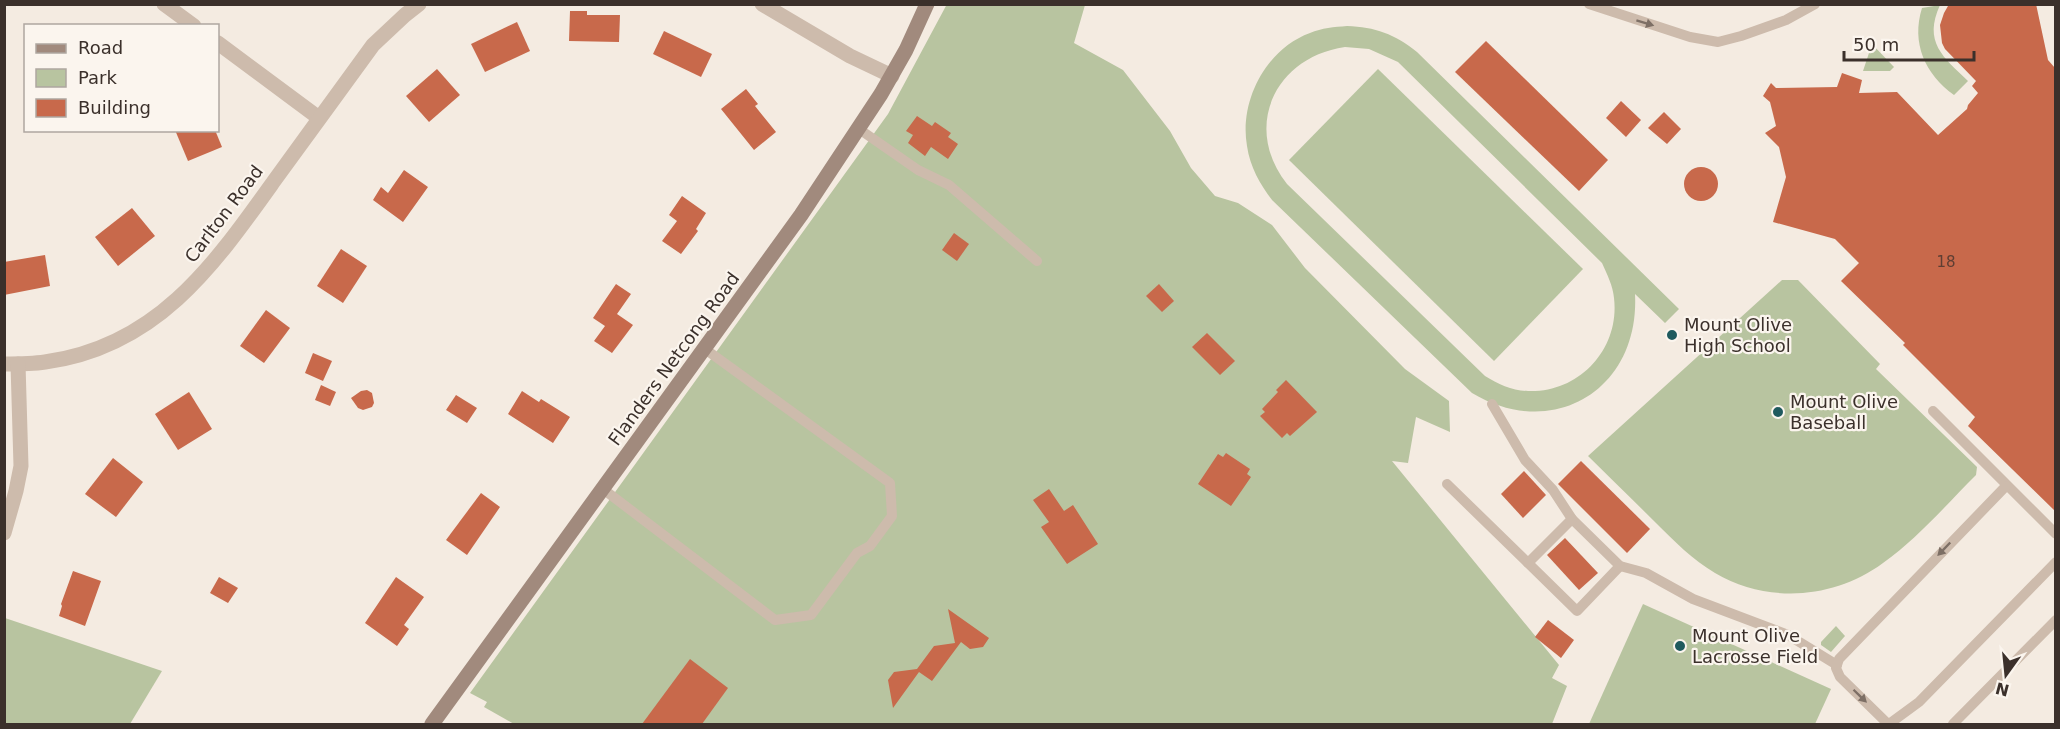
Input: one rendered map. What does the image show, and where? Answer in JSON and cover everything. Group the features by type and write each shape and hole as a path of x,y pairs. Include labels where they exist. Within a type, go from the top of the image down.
{"main road":[{"name":"Flanders Netcong Road","path":"432,724 778,248 892,76 927,4"}],"street":[{"path":"164,4 191,24"},
{"name":"Carlton Road","path":"11,364 56,360 106,345 169,308 220,256 373,45 419,4"},
{"path":"762,4 850,56 892,76"},
{"path":"219,44 320,118"},
{"path":"4,533 21,466 11,364"}],"lane":[{"path":"1589,4 1690,37 1718,42 1786,20 1815,4"},
{"path":"859,129 918,170 949,185 1037,261"},
{"path":"603,489 776,620 811,615 856,553 870,546 892,516 890,483 705,349"},
{"path":"1492,404 1525,460 1553,490 1572,519 1620,566 1646,573 1693,599 1788,635 1837,665"},
{"path":"1933,411 2055,534"},
{"path":"1447,484 1577,611 1620,566"},
{"path":"2007,486 1848,648 1837,665 1837,672 1888,724 1920,702 2055,562"},
{"path":"1528,564 1572,519"},
{"path":"1953,724 2055,620"}],"green space":[{"path":"947,4 1085,5 1074,43 1123,70 1170,131 1191,168 1215,196 1238,203 1272,225 1305,268 1405,369 1449,401 1450,432 1416,417 1408,463 1392,461 1559,665 1552,678 1567,686 1552,724 514,724 484,707 487,702 470,693 888,114"},
{"path":"1940,5 1934,29 1938,48 1968,81 1954,95 1944,87 1928,67 1923,57 1918,33 1922,8"},
{"path":"1347,26 1384,33 1401,40 1417,52 1679,309 1665,323 1635,294 1633,328 1623,356 1607,380 1586,398 1561,408 1533,412 1503,407 1472,393 1272,200 1263,188 1250,161 1246,129 1247,112 1259,79 1280,51 1294,41 1319,30","holes":["1345,47 1369,49 1398,62 1602,263 1610,280 1614,298 1614,317 1603,350 1579,376 1547,390 1528,391 1517,390 1485,376 1287,184 1274,162 1267,140 1267,118 1273,98 1284,80 1300,65 1321,53"]},
{"path":"1872,44 1894,67 1890,71 1863,71"},
{"path":"1378,69 1583,269 1494,361 1289,160"},
{"name":"Mount Olive Baseball","path":"1782,280 1798,280 1880,364 1876,369 1977,467 1976,475 1942,510 1908,543 1883,563 1844,584 1800,593 1757,590 1735,583 1707,568 1677,543 1588,456"},
{"name":"Mount Olive Lacrosse Field","path":"1643,604 1831,689 1815,724 1589,724"},
{"path":"5,618 162,671 130,724 5,724"},
{"path":"1836,626 1845,636 1831,652 1821,645 1821,642"}],"building":[{"path":"1954,4 2036,4 2048,60 2055,68 2055,511 1968,426 1975,417 1903,345 1905,343 1841,281 1859,263 1835,239 1773,222 1786,177 1779,147 1765,133 1776,126 1770,102 1763,96 1771,83 1776,88 1837,87 1842,73 1862,80 1859,93 1897,92 1938,135 1967,109 1978,93 1972,86 1976,81 1942,43 1940,25 1948,6"},
{"path":"570,11 587,11 587,15 620,15 619,42 569,41"},
{"path":"517,22 530,51 485,72 471,44"},
{"path":"664,31 712,54 701,77 653,54"},
{"path":"1486,41 1608,160 1579,191 1455,72"},
{"path":"437,69 460,95 429,122 406,96"},
{"path":"746,89 758,104 755,106 776,132 754,150 721,109"},
{"path":"1621,101 1641,120 1626,137 1606,118"},
{"path":"1664,112 1681,129 1667,144 1648,128"},
{"path":"917,116 932,126 935,122 951,133 948,137 958,144 948,159 931,147 925,156 908,143 913,135 906,131"},
{"path":"176,132 216,132 222,147 188,161"},
{"path":"1701,167 1713,172 1718,184 1713,196 1701,201 1689,196 1684,184 1689,172"},
{"path":"404,170 428,187 403,222 373,200 381,187 388,193"},
{"path":"682,196 706,213 696,229 698,231 681,254 662,241 677,221 669,215"},
{"path":"132,208 155,236 118,266 95,237"},
{"path":"954,233 969,244 957,261 942,250"},
{"path":"341,249 367,266 343,303 317,286"},
{"path":"45,255 50,286 4,295 4,262"},
{"path":"616,284 631,294 617,314 633,325 612,353 594,341 605,326 593,318"},
{"path":"1159,284 1174,301 1162,312 1146,296"},
{"path":"266,310 290,328 264,363 240,346"},
{"path":"1207,333 1235,361 1220,375 1192,347"},
{"path":"313,353 332,361 323,381 305,373"},
{"path":"1286,380 1317,412 1290,436 1287,433 1282,438 1260,416 1265,412 1262,409"},
{"path":"321,385 336,392 330,406 315,400"},
{"path":"367,390 372,393 374,403 372,407 363,410 358,408 351,398"},
{"path":"522,391 539,402 541,399 570,417 553,443 508,414"},
{"path":"189,392 212,429 178,450 155,414"},
{"path":"456,395 477,408 467,423 446,410"},
{"path":"1226,453 1250,469 1247,474 1251,477 1231,506 1198,484 1218,454 1223,457"},
{"path":"113,458 143,482 116,517 85,494"},
{"path":"1581,461 1650,529 1627,553 1558,484"},
{"path":"1524,471 1546,495 1523,518 1501,494"},
{"path":"1049,489 1064,511 1073,505 1098,544 1067,564 1041,527 1049,522 1033,500"},
{"path":"481,493 500,507 467,555 446,540"},
{"path":"1565,538 1598,573 1579,590 1547,555"},
{"path":"73,571 101,581 85,626 59,616"},
{"path":"219,577 238,588 228,603 210,593"},
{"path":"396,577 424,597 404,625 409,629 397,646 365,623"},
{"path":"948,609 989,638 983,647 970,649 961,642 932,681 919,672 893,708 888,680 894,672 917,669 934,646 955,643"},
{"path":"1548,620 1574,640 1561,658 1535,637"},
{"path":"690,659 728,688 702,724 642,724"}],"place":[{"name":"Mount Olive High School","path":"1672,335"},
{"name":"Mount Olive Baseball","path":"1778,412"},
{"name":"Mount Olive Lacrosse Field","path":"1680,646"}]}
